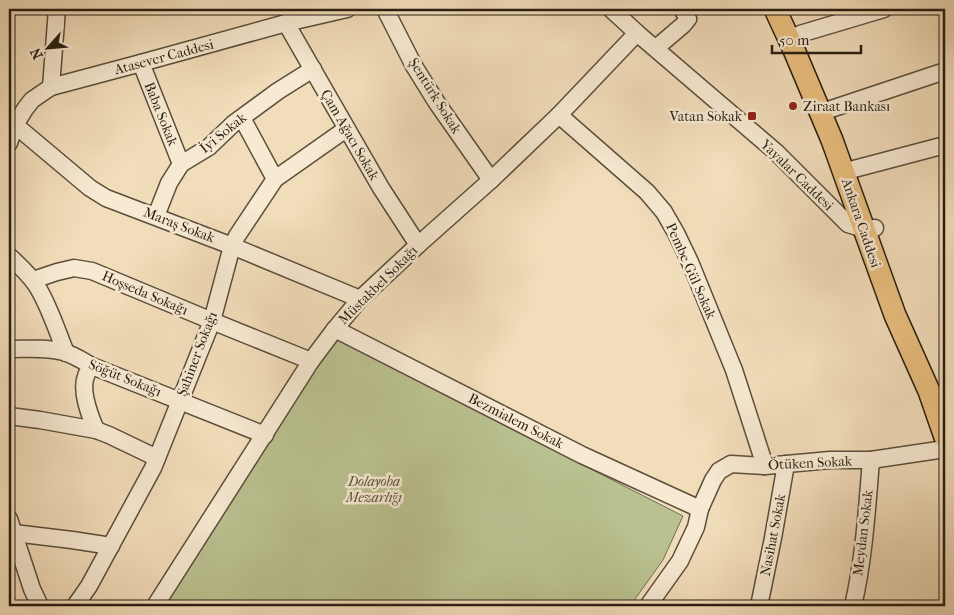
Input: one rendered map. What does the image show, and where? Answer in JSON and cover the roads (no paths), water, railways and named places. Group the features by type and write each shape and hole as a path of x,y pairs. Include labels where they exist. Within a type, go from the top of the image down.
{"main road":[{"name":"Ankara Caddesi","path":"775,9 870,229 926,350 945,398"},
{"name":"Ankara Caddesi","path":"787,9 800,34 854,169 870,229 877,268 895,315 929,391 945,437"}],"street":[{"path":"51,87 56,9"},
{"name":"Atasever Caddesi","path":"9,143 25,109 32,100 51,87 286,23 347,9"},
{"name":"Şentürk Sokak","path":"385,9 414,66 437,104 491,180"},
{"name":"Yayalar Caddesi","path":"611,9 776,152 848,224 870,229"},
{"path":"656,48 688,19 682,9"},
{"path":"800,34 884,9"},
{"name":"Çam Ağacı Sokak","path":"286,23 381,188 418,245"},
{"name":"Müstakbel Sokağı","path":"155,606 311,361 335,328 360,299 491,180 559,115 637,33"},
{"name":"Baba Sokak","path":"141,63 181,164"},
{"name":"İyi Sokak","path":"156,216 169,182 181,164 209,147 233,124 278,91 313,69"},
{"path":"831,109 945,71"},
{"name":"Pembe Gül Sokak","path":"559,115 648,192 664,212 690,262 734,370 765,466"},
{"path":"242,118 276,179"},
{"name":"Maraş Sokak","path":"16,125 90,188 106,198 232,246 360,299"},
{"name":"Şahiner Sokağı","path":"75,606 89,586 153,468 212,321 232,246 237,236 276,179 346,129"},
{"path":"854,169 945,145"},
{"path":"9,256 38,288 66,353"},
{"name":"Hoşseda Sokağı","path":"32,280 74,268 92,271 311,361"},
{"name":"Bezmialem Sokak","path":"335,328 582,455 700,509"},
{"name":"Söğüt Sokağı","path":"9,349 36,348 66,353 92,366 265,434"},
{"path":"92,366 86,376 85,390 89,413 96,430"},
{"path":"9,416 96,430 157,458"},
{"name":"Ötüken Sokak","path":"648,606 680,561 696,527 700,509 713,480 719,471 731,464 765,466 830,460 871,460 945,449"},
{"name":"Meydan Sokak","path":"853,606 866,522 871,460"},
{"name":"Nasihat Sokak","path":"759,606 786,464"},
{"path":"11,526 72,540 111,546"},
{"path":"11,526 32,589 40,606"}],"place":[{"name":"Ziraat Bankası","path":"793,106"},
{"name":"Vatan Sokak","path":"752,116"}],"park label":[{"name":"Dolayoba Mezarlığı","path":"374,490"}]}
